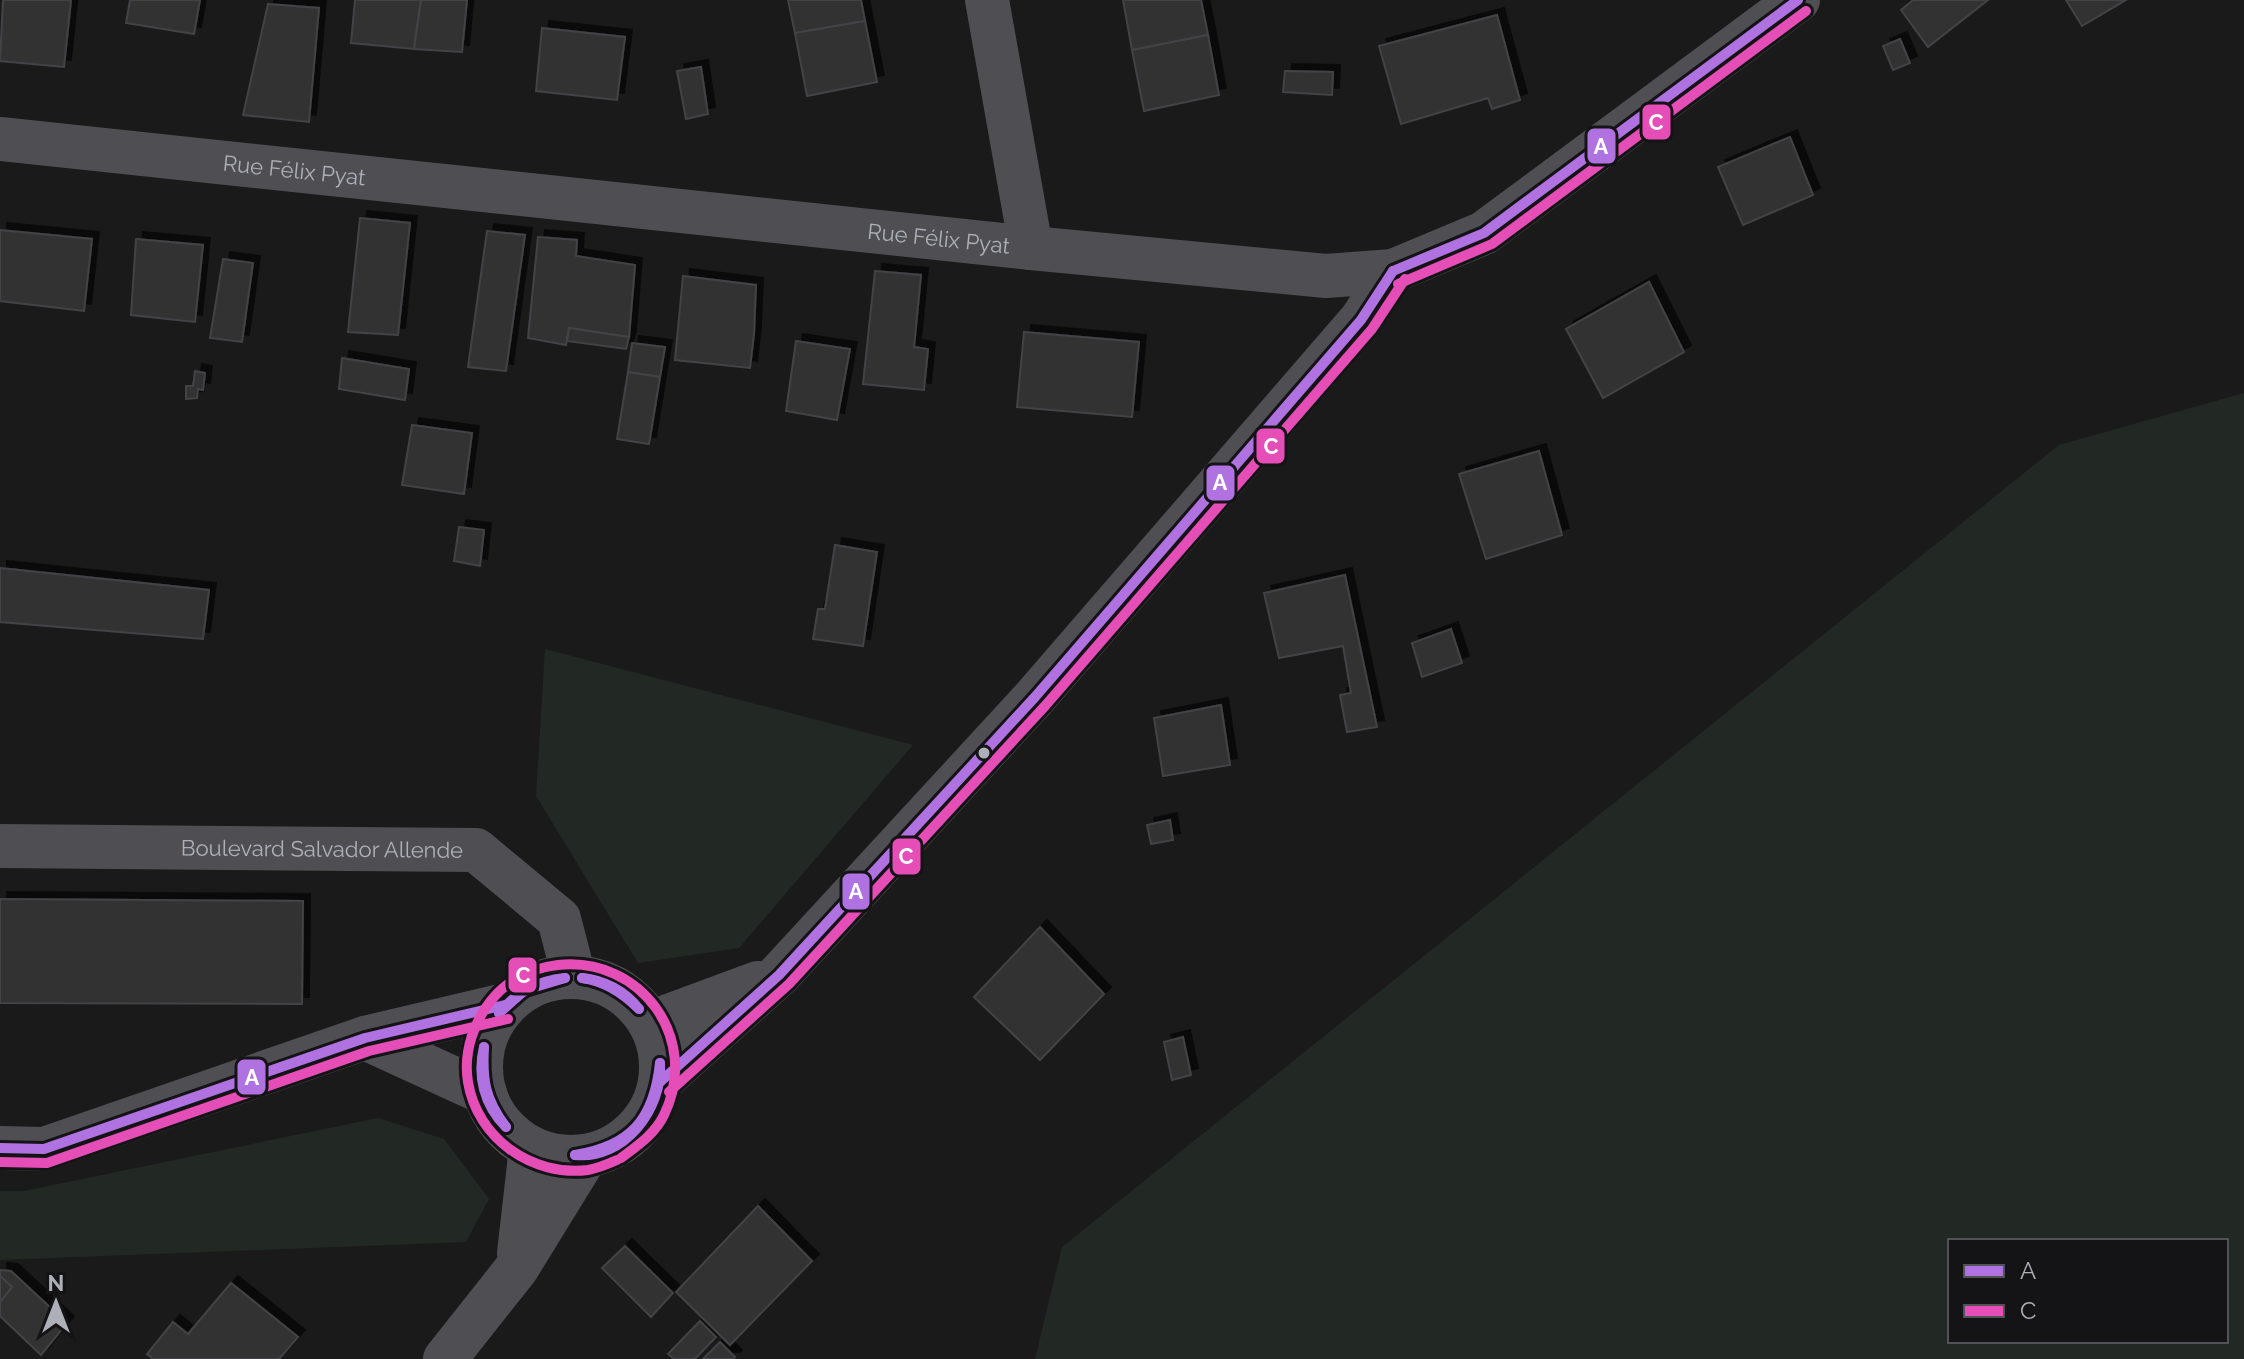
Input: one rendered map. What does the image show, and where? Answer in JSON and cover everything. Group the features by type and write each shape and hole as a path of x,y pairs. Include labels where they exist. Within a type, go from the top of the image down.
{"street":[{"path":"987,0 1031,248"},
{"name":"Rue Félix Pyat","path":"0,139 1031,248 1326,276 1393,271 1484,233 1798,0"},
{"path":"660,1082 779,975 1035,697 1361,320 1393,271"},
{"name":"Boulevard Salvador Allende","path":"0,846 476,850 559,919 574,977"},
{"path":"650,1023 779,975"},
{"path":"574,977 604,983 631,999 650,1023 660,1052 660,1082 651,1109 635,1131 613,1147 586,1156 558,1156 531,1148 510,1134 495,1115 485,1093 481,1062 488,1031 505,1005 525,989 549,980 574,977"},
{"path":"0,1148 44,1149 365,1038 505,1005"},
{"path":"365,1038 485,1093"},
{"path":"517,1268 531,1148"},
{"path":"445,1359 517,1268 586,1156"}],"shaded area":[{"path":"2244,393 2244,1359 1035,1359 1062,1247 2059,445"},
{"path":"545,649 913,745 739,948 638,963 536,796"},
{"path":"378,1118 444,1139 489,1199 466,1242 0,1260 0,1191 24,1191"}],"building":[{"path":"3,0 71,0 64,67 0,61"},
{"path":"130,0 200,0 194,34 126,23"},
{"path":"355,0 421,0 414,49 351,43"},
{"path":"421,0 467,0 462,52 414,49"},
{"path":"788,0 861,0 865,21 795,33"},
{"path":"1123,0 1201,0 1208,35 1132,50"},
{"path":"1913,0 1988,0 1928,47 1901,10"},
{"path":"2066,0 2126,0 2082,26"},
{"path":"268,4 319,8 309,122 243,115"},
{"path":"1497,15 1520,100 1492,109 1488,98 1401,124 1379,46"},
{"path":"865,21 877,82 807,96 795,33"},
{"path":"542,28 625,37 617,100 536,91"},
{"path":"1208,35 1219,95 1144,111 1132,50"},
{"path":"1900,39 1910,63 1893,70 1883,46"},
{"path":"701,67 708,114 686,119 677,71"},
{"path":"1285,71 1333,72 1332,95 1283,92"},
{"path":"1790,137 1813,195 1743,225 1718,167"},
{"path":"360,218 410,223 398,335 348,332"},
{"path":"0,230 92,239 84,311 0,301"},
{"path":"487,231 525,235 506,371 468,367"},
{"path":"538,237 577,240 576,256 635,265 629,337 569,328 566,345 528,338"},
{"path":"136,239 203,245 195,322 131,315"},
{"path":"223,259 253,263 242,342 210,338"},
{"path":"875,271 921,275 914,347 928,349 924,390 863,384"},
{"path":"683,276 756,285 750,368 675,360"},
{"path":"1649,282 1684,352 1603,398 1566,329"},
{"path":"569,328 629,337 626,349 567,341"},
{"path":"1024,332 1139,342 1132,417 1017,407"},
{"path":"796,341 850,349 837,420 786,411"},
{"path":"632,343 665,347 660,377 628,372"},
{"path":"342,358 409,369 405,400 339,389"},
{"path":"195,371 205,373 203,390 198,389 197,398 186,399 186,386 193,386"},
{"path":"628,372 660,377 649,444 617,439"},
{"path":"412,425 472,433 464,494 402,485"},
{"path":"1539,451 1562,535 1486,559 1459,474"},
{"path":"459,527 484,530 480,566 454,561"},
{"path":"835,545 877,552 863,646 813,639 818,609 825,609"},
{"path":"0,568 209,590 203,639 0,622"},
{"path":"1345,575 1377,727 1347,732 1340,695 1351,693 1343,646 1279,658 1264,593"},
{"path":"1451,629 1462,663 1422,677 1412,643"},
{"path":"1221,705 1230,765 1163,776 1154,718"},
{"path":"1170,820 1173,840 1151,844 1147,825"},
{"path":"0,899 303,901 302,1004 0,1003"},
{"path":"1040,927 1104,994 1040,1060 974,997"},
{"path":"1183,1037 1191,1075 1172,1080 1164,1042"},
{"path":"758,1206 812,1261 730,1345 676,1292"},
{"path":"625,1246 673,1293 651,1317 602,1268"},
{"path":"0,1270 11,1271 67,1323 41,1355 0,1316 0,1302 12,1287 0,1276"},
{"path":"0,1276 12,1287 0,1302"},
{"path":"231,1283 298,1337 279,1359 153,1359 147,1354 173,1322 188,1334"},
{"path":"700,1321 716,1337 695,1359 674,1359 668,1354"},
{"path":"720,1342 735,1357 703,1359"}],"transit line":[{"name":"A","path":"1393,271 1484,233 1798,0"},
{"name":"C","path":"1398,284 1492,244 1806,11"},
{"name":"A","path":"660,1082 779,975 1035,697 1361,320 1393,271"},
{"name":"C","path":"669,1092 789,984 1045,706 1372,329 1405,279"},
{"name":"C","path":"617,1160 588,1170 567,1171 528,1160 510,1150 495,1136 473,1102 467,1071 472,1037 494,997 523,975 558,965 588,966 615,974 638,988 656,1008 669,1032 675,1058 673,1086 664,1115 656,1128 621,1158"},
{"name":"A","path":"499,1013 528,989 565,978"},
{"name":"A","path":"499,1013 525,990 565,978"},
{"name":"A","path":"582,978 614,988 639,1009"},
{"name":"A","path":"582,978 613,989 639,1009"},
{"name":"A","path":"0,1148 44,1149 365,1038 505,1005"},
{"name":"C","path":"0,1162 47,1163 369,1051 508,1019"},
{"name":"A","path":"484,1047 486,1089 506,1127"},
{"name":"A","path":"484,1047 481,1069 484,1090 492,1109 506,1127"},
{"name":"A","path":"575,1155 609,1149 637,1128 655,1097 660,1063"},
{"name":"A","path":"575,1155 611,1145 636,1127 652,1100 660,1063"}]}
